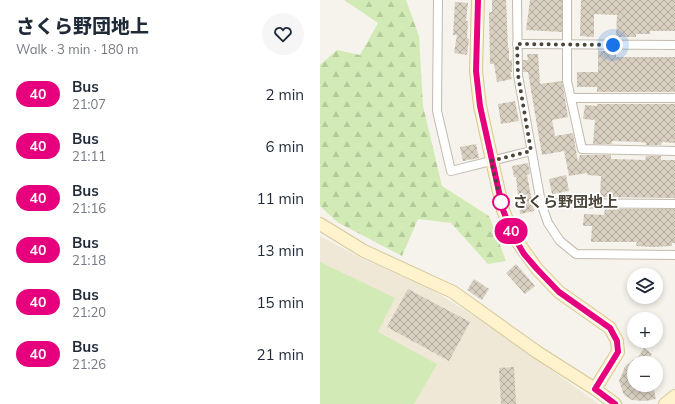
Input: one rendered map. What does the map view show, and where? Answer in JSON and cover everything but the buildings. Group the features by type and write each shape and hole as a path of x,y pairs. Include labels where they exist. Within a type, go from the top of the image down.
{"street":[{"path":"438,0 437,111 451,171 531,151"},
{"path":"478,0 476,71 480,106 503,210 514,237 524,254 559,292 610,328 617,341 618,352 595,389"},
{"path":"517,0 518,75 541,203 548,224 560,241 576,254 675,255"},
{"path":"567,0 567,81 582,150 675,151"},
{"path":"517,44 675,45"},
{"path":"571,98 675,98"},
{"path":"541,203 675,204"},
{"path":"320,224 364,251 453,292 537,352 595,389 615,404"},
{"path":"665,404 675,396"}],"shaded area":[{"path":"320,236 361,258 433,290 491,327 599,404 320,404"}],"green space":[{"path":"344,0 406,0 419,36 423,106 442,186 489,216 506,261 488,264 451,223 418,219 402,256 337,222 320,206 320,65 337,50 360,55 378,23"},
{"path":"320,262 395,298 378,332 437,364 414,404 320,404"}],"bus line":[{"name":"40","path":"478,0 476,71 480,106 503,210 514,237 524,254 537,269 559,292 610,328 617,341 618,352 612,364 595,389 615,404"}],"place":[{"name":"さくら野団地上","path":"501,202"}],"route":[{"path":"501,202 491,161 531,151 518,75 517,44 613,45"}]}
